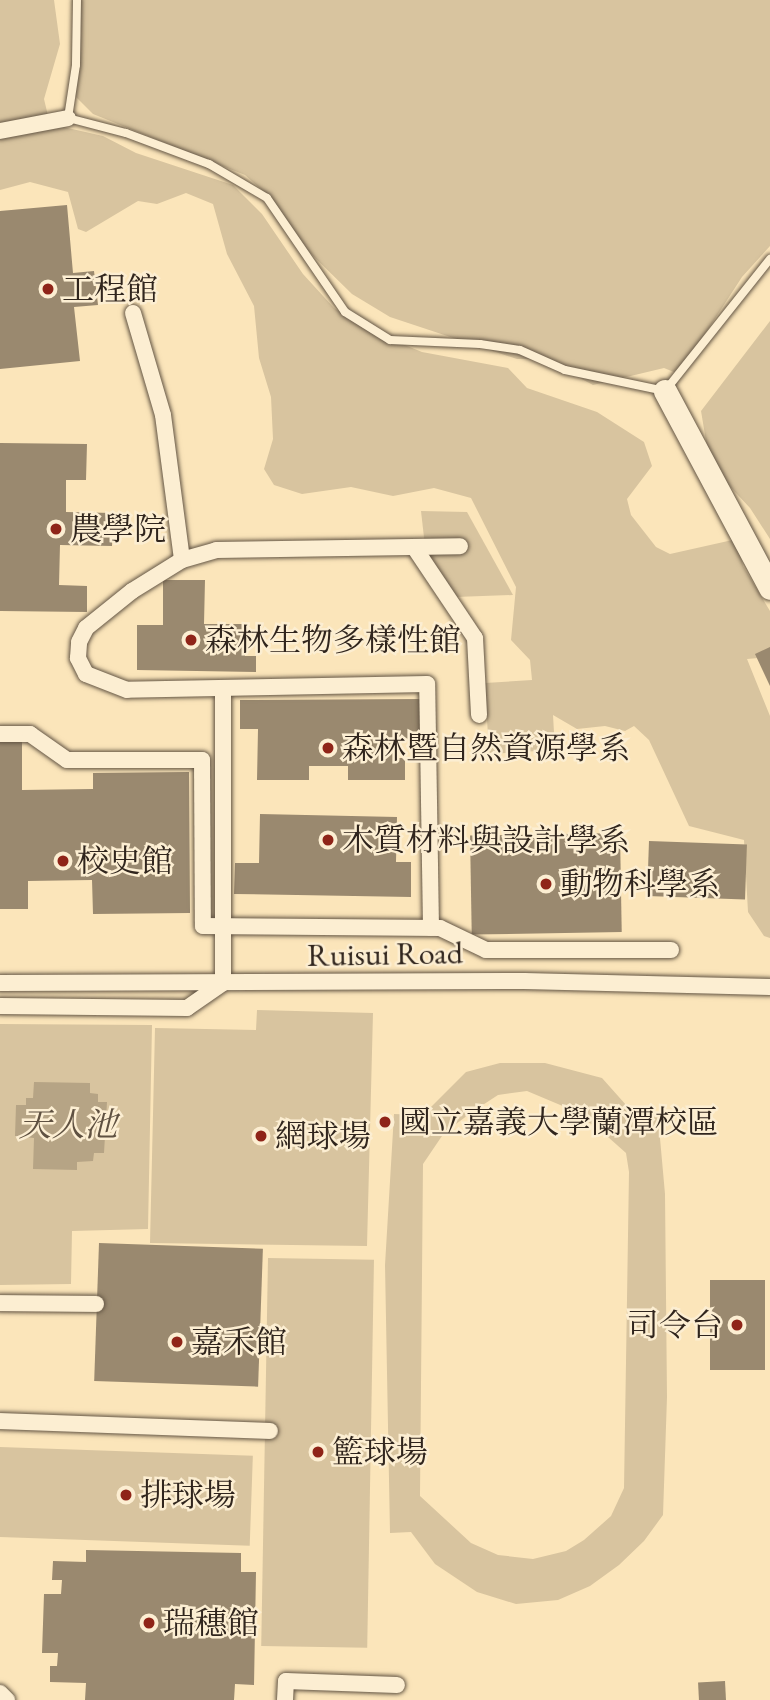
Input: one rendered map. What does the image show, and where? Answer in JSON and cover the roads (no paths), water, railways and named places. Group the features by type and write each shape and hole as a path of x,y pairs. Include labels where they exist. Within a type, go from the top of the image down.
{"street":[{"path":"0,131 68,118"},
{"path":"133,313 163,415 182,560"},
{"path":"665,391 770,588"},
{"path":"431,928 427,684 127,690 86,674 78,658 79,642 86,628 132,591 182,560 216,550 460,546"},
{"path":"414,547 475,638 480,715"},
{"path":"0,1006 187,1008 223,983 223,689"},
{"path":"0,734 30,734 67,760 202,761 202,926 440,928 486,950 671,950"},
{"name":"Ruisui Road","path":"0,983 524,981 770,987"},
{"path":"0,1303 96,1304"},
{"path":"0,1422 270,1431"},
{"path":"285,1700 286,1681 397,1685"},
{"path":"0,1693 7,1700"}],"lane":[{"path":"77,0 76,65 68,118 126,133 209,164 267,198 345,312 390,340 480,344 520,350 565,370 665,391 770,259"}],"water":[{"name":"天人池","path":"34,1082 90,1083 90,1093 98,1094 98,1102 107,1102 104,1153 94,1153 93,1161 77,1162 77,1170 33,1169 34,1138 15,1136 16,1105 26,1105 26,1098 33,1098"}],"place":[{"name":"工程館","path":"48,289"},
{"name":"農學院","path":"56,529"},
{"name":"森林生物多樣性館","path":"191,640"},
{"name":"森林暨自然資源學系","path":"328,748"},
{"name":"木質材料與設計學系","path":"328,840"},
{"name":"校史館","path":"63,861"},
{"name":"動物科學系","path":"546,884"},
{"name":"國立嘉義大學蘭潭校區","path":"385,1122"},
{"name":"網球場","path":"261,1136"},
{"name":"司令台","path":"737,1325"},
{"name":"嘉禾館","path":"177,1342"},
{"name":"籃球場","path":"318,1452"},
{"name":"排球場","path":"126,1495"},
{"name":"瑞穗館","path":"149,1623"}]}
